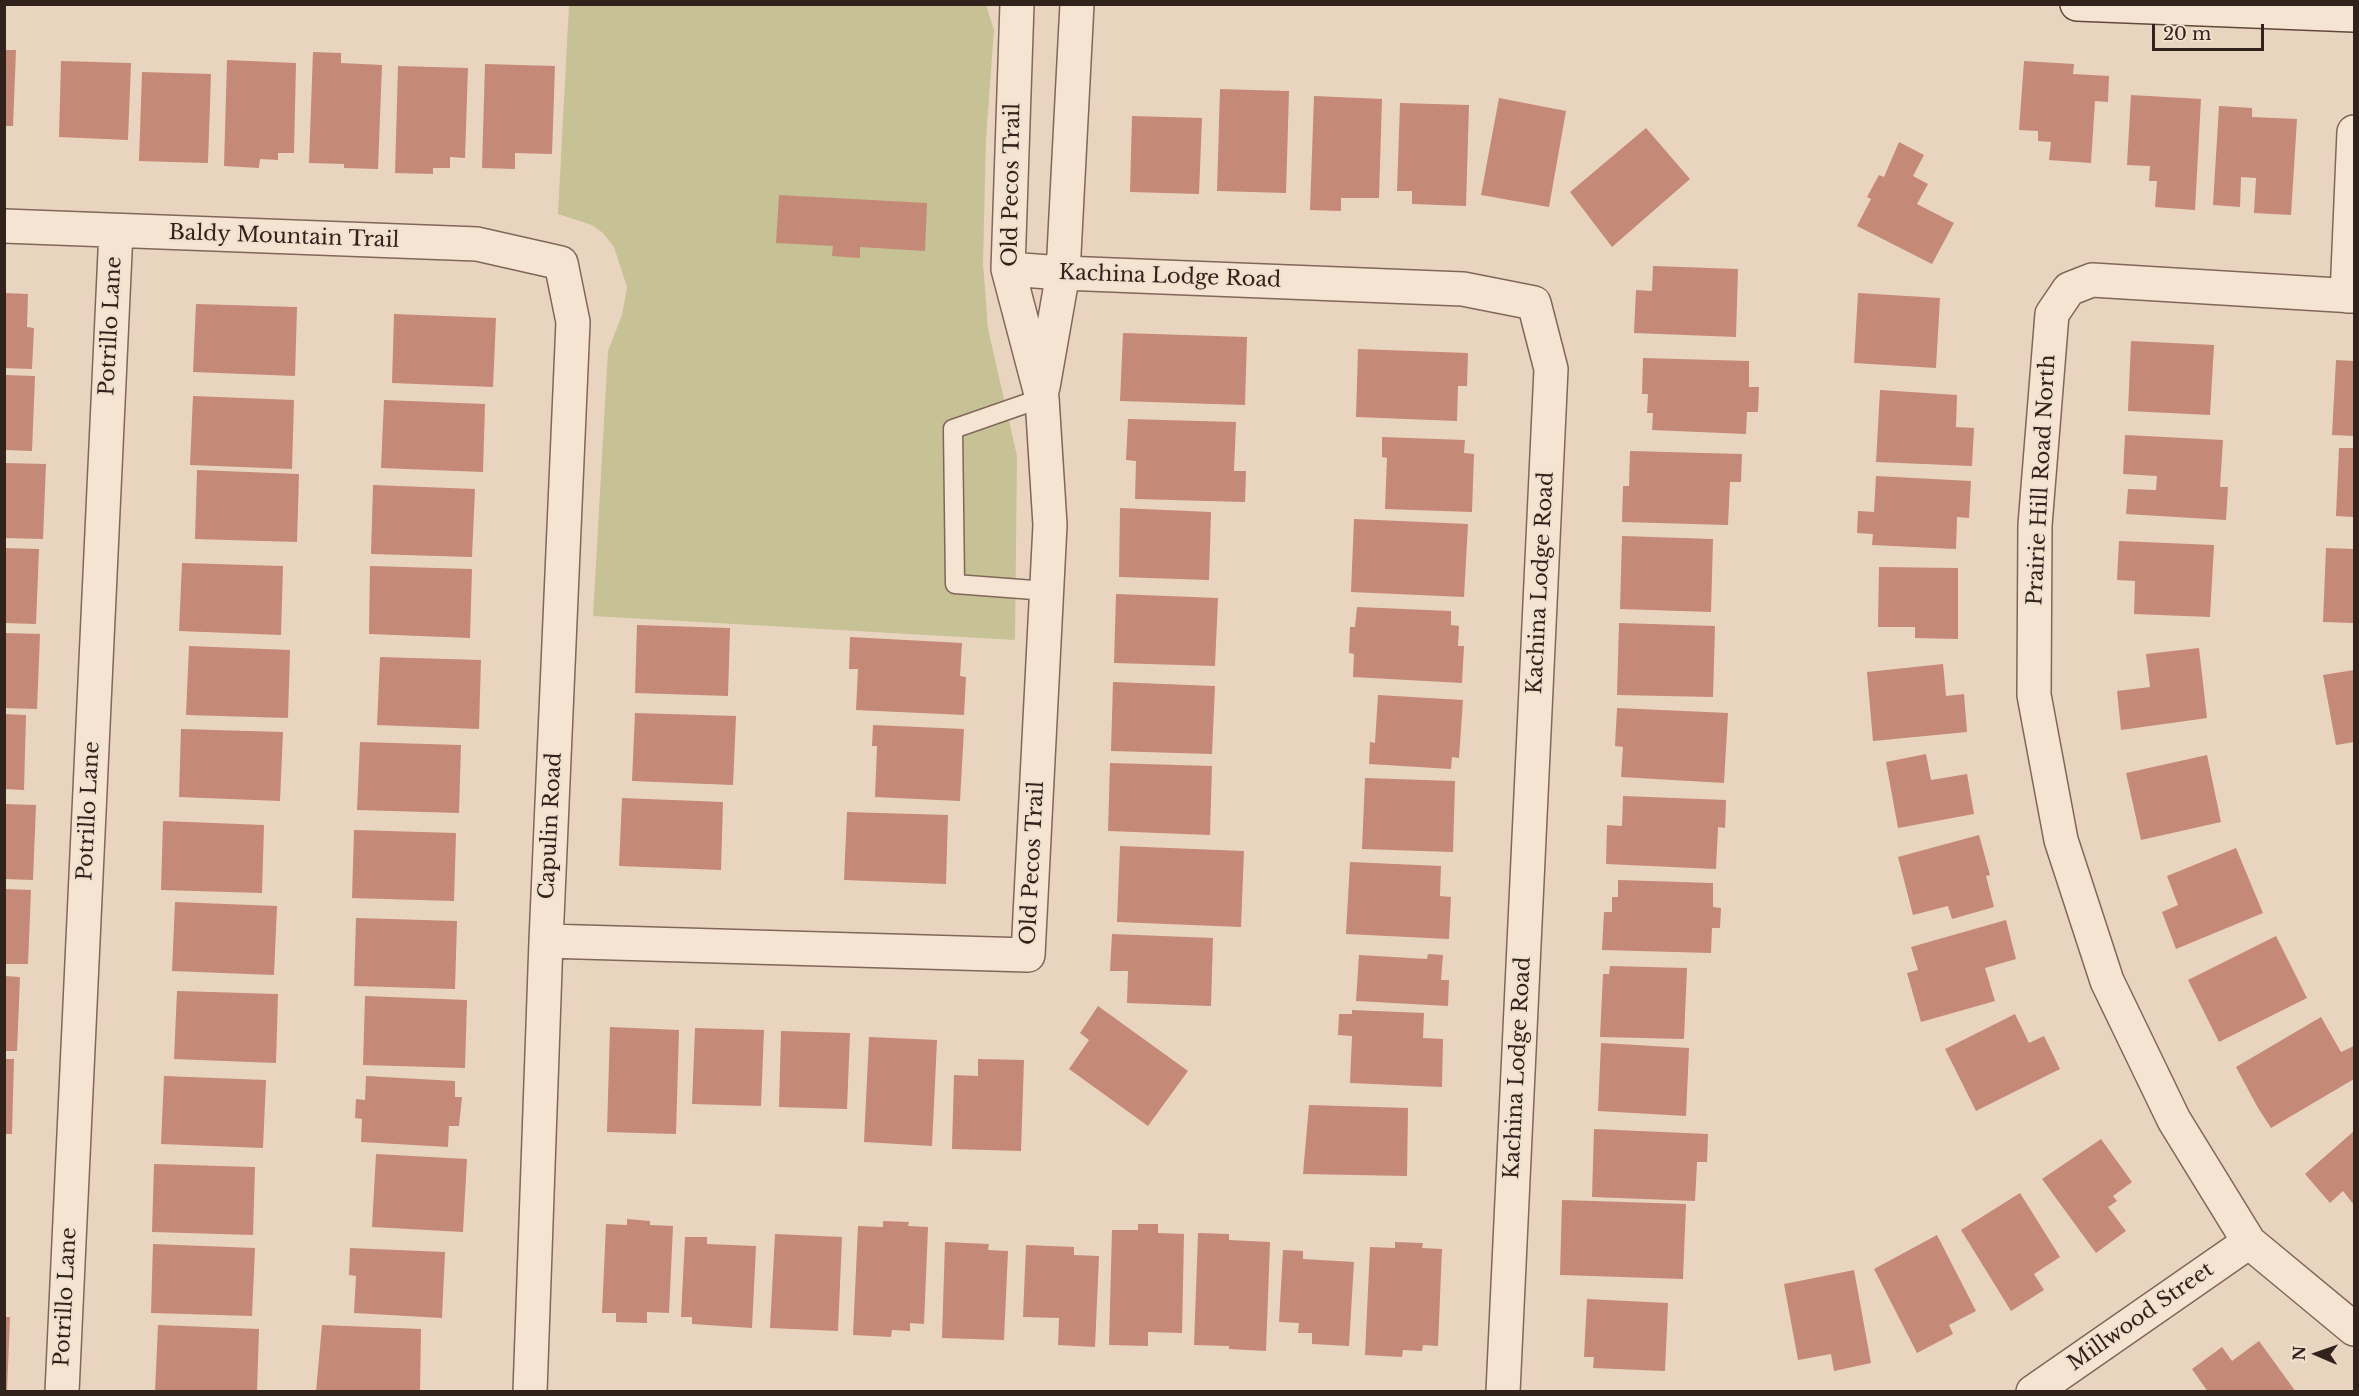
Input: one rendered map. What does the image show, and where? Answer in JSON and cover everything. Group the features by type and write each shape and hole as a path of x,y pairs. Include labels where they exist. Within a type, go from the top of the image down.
{"street":[{"name":"Old Pecos Trail","path":"546,940 1028,955 1050,525 1042,398 1008,269 1017,4"},
{"name":"Old Pecos Trail","path":"1042,398 1063,273 1077,4"},
{"path":"2077,4 2355,15"},
{"path":"2351,296 2355,132"},
{"name":"Baldy Mountain Trail","path":"4,226 477,244 561,263"},
{"name":"Potrillo Lane","path":"62,1392 116,231"},
{"name":"Capulin Road","path":"530,1392 546,940 573,322 561,263"},
{"name":"Kachina Lodge Road","path":"1008,269 1463,289 1534,303 1551,369 1503,1392"},
{"name":"Prairie Hill Road North","path":"2351,296 2092,280 2068,289 2052,314 2035,525 2034,695 2061,840 2107,981 2174,1120 2249,1242 2355,1329"},
{"name":"Millwood Street","path":"2033,1392 2249,1242"}],"lane":[{"path":"1042,398 953,429 955,584 1047,591"}],"shaded area":[{"path":"569,5 986,5 994,30 986,139 983,263 988,329 1017,456 1015,640 593,616 608,351 622,315 627,287 614,247 603,233 592,225 558,214"}],"building":[{"path":"4,50 16,50 13,126 4,126"},
{"path":"313,52 341,53 341,63 382,65 378,169 344,168 344,164 309,163"},
{"path":"227,60 296,63 294,153 278,153 278,160 260,159 259,168 224,166"},
{"path":"61,61 131,63 128,140 59,137"},
{"path":"2024,61 2074,64 2073,74 2109,76 2108,102 2095,101 2091,163 2049,160 2051,142 2038,141 2038,131 2019,130"},
{"path":"485,64 555,66 552,154 515,153 515,169 482,168"},
{"path":"398,66 468,68 465,158 450,157 450,168 433,168 433,174 395,173"},
{"path":"142,72 211,74 208,163 139,161"},
{"path":"1220,89 1289,91 1286,193 1217,191"},
{"path":"2131,95 2201,99 2195,210 2155,207 2157,181 2149,181 2150,166 2127,165"},
{"path":"1314,96 1382,99 1379,198 1341,198 1341,211 1310,210"},
{"path":"1499,98 1566,111 1549,207 1481,195"},
{"path":"1400,103 1469,105 1466,206 1412,204 1412,191 1397,191"},
{"path":"2219,106 2252,108 2252,117 2297,119 2291,215 2254,213 2256,178 2241,177 2240,207 2213,205"},
{"path":"1132,116 1202,118 1199,194 1130,192"},
{"path":"1646,128 1690,179 1612,247 1570,192"},
{"path":"1899,142 1924,155 1913,176 1928,184 1917,204 1954,223 1932,264 1857,226 1871,199 1867,197 1879,175 1884,177"},
{"path":"779,195 927,203 925,251 860,247 860,258 832,256 833,246 776,243"},
{"path":"1653,266 1738,269 1736,337 1634,333 1636,290 1652,291"},
{"path":"4,293 28,294 27,327 34,328 32,369 4,368"},
{"path":"1858,293 1940,298 1936,368 1854,363"},
{"path":"196,304 297,307 295,376 193,372"},
{"path":"394,314 496,318 493,387 392,383"},
{"path":"1123,333 1247,337 1245,405 1120,401"},
{"path":"2131,341 2214,345 2210,415 2128,411"},
{"path":"1358,349 1468,353 1467,386 1458,386 1457,421 1356,417"},
{"path":"1643,358 1749,361 1749,387 1759,387 1758,412 1747,412 1746,434 1652,430 1653,413 1647,413 1648,394 1642,394"},
{"path":"2336,360 2354,361 2354,436 2332,435"},
{"path":"5,375 35,376 32,451 5,450"},
{"path":"1880,390 1957,395 1956,427 1974,428 1972,466 1876,462"},
{"path":"193,396 294,400 292,469 190,465"},
{"path":"384,400 485,404 483,472 381,468"},
{"path":"1128,419 1236,422 1234,471 1246,471 1245,502 1135,499 1136,461 1126,460"},
{"path":"2125,435 2223,440 2220,487 2228,487 2226,520 2126,514 2128,489 2156,490 2157,476 2123,474"},
{"path":"1382,437 1465,440 1464,453 1474,454 1472,512 1385,509 1387,458 1382,457"},
{"path":"2339,448 2354,448 2354,517 2336,516"},
{"path":"1630,451 1742,454 1741,482 1730,482 1728,525 1622,522 1623,486 1629,486"},
{"path":"4,463 46,464 43,539 4,538"},
{"path":"197,470 299,474 297,542 195,539"},
{"path":"1876,476 1971,481 1969,518 1957,517 1956,549 1872,545 1873,534 1857,533 1858,511 1874,512"},
{"path":"373,485 475,489 472,557 371,554"},
{"path":"1120,508 1211,512 1209,580 1119,577"},
{"path":"1354,519 1468,524 1464,597 1351,592"},
{"path":"1622,536 1713,539 1711,612 1620,609"},
{"path":"2119,541 2214,545 2210,617 2134,614 2135,581 2117,580"},
{"path":"4,548 39,549 36,624 4,623"},
{"path":"2326,548 2354,549 2354,623 2323,622"},
{"path":"182,563 283,566 281,635 179,631"},
{"path":"370,566 472,569 470,638 369,634"},
{"path":"1879,567 1958,568 1958,639 1915,638 1915,627 1878,627"},
{"path":"1116,594 1218,598 1215,666 1114,663"},
{"path":"1357,607 1451,611 1451,625 1459,626 1458,646 1464,646 1462,683 1353,677 1354,654 1349,653 1350,627 1355,627"},
{"path":"1619,623 1715,626 1713,697 1617,695"},
{"path":"637,625 730,628 728,696 635,693"},
{"path":"4,633 40,634 37,709 4,708"},
{"path":"850,637 962,643 960,676 966,677 964,715 856,710 858,669 849,669"},
{"path":"189,646 290,650 288,718 186,715"},
{"path":"2199,648 2207,718 2121,730 2117,691 2150,687 2146,654"},
{"path":"380,657 481,660 479,729 377,725"},
{"path":"1943,664 1946,696 1964,694 1967,732 1873,741 1867,672"},
{"path":"2354,670 2354,742 2336,745 2323,675"},
{"path":"1113,682 1215,686 1212,754 1111,751"},
{"path":"1378,695 1463,700 1459,758 1452,757 1451,769 1369,764 1370,742 1375,743"},
{"path":"1617,708 1728,713 1724,783 1621,777 1623,747 1615,746"},
{"path":"635,713 736,716 733,785 632,781"},
{"path":"4,714 26,715 24,790 4,789"},
{"path":"873,725 964,729 960,801 875,797 877,746 872,746"},
{"path":"181,729 283,732 280,801 179,797"},
{"path":"360,742 461,745 459,813 357,810"},
{"path":"1926,754 1931,780 1967,774 1974,814 1898,828 1886,762"},
{"path":"2207,755 2221,822 2141,840 2126,773"},
{"path":"1110,763 1212,766 1210,835 1108,831"},
{"path":"1365,778 1455,781 1453,852 1362,849"},
{"path":"1623,796 1726,800 1725,828 1718,827 1716,869 1606,864 1607,825 1622,826"},
{"path":"622,798 723,802 721,870 619,866"},
{"path":"4,804 36,805 33,880 4,879"},
{"path":"847,812 948,815 946,884 844,880"},
{"path":"163,821 264,825 262,893 161,890"},
{"path":"354,830 456,833 454,901 352,898"},
{"path":"1979,835 1990,875 1986,876 1994,907 1952,919 1948,906 1913,915 1898,857"},
{"path":"1120,846 1244,851 1241,927 1117,922"},
{"path":"2236,848 2263,913 2176,949 2162,912 2178,905 2167,876"},
{"path":"1350,862 1441,866 1440,896 1451,897 1449,939 1346,934"},
{"path":"1618,880 1713,883 1713,907 1721,908 1720,928 1712,928 1711,953 1602,950 1604,912 1612,912 1612,897 1618,897"},
{"path":"4,889 31,890 28,964 4,964"},
{"path":"175,902 277,906 274,975 172,971"},
{"path":"356,918 457,921 455,989 354,986"},
{"path":"2006,920 2016,959 1985,968 1995,1001 1921,1022 1907,973 1918,970 1911,947"},
{"path":"1112,934 1213,938 1211,1006 1127,1003 1128,971 1110,971"},
{"path":"2276,936 2307,998 2219,1042 2188,980"},
{"path":"1428,954 1443,955 1441,980 1449,980 1448,1006 1356,1001 1359,955 1427,959"},
{"path":"1610,966 1687,968 1684,1039 1600,1037 1603,974 1609,974"},
{"path":"4,976 20,977 17,1051 4,1051"},
{"path":"177,991 278,994 276,1063 174,1059"},
{"path":"365,996 467,1000 465,1068 363,1065"},
{"path":"1098,1006 1188,1071 1148,1126 1069,1069 1089,1040 1080,1033"},
{"path":"1352,1010 1424,1013 1423,1038 1443,1039 1442,1087 1350,1083 1352,1036 1338,1035 1339,1014 1352,1014"},
{"path":"2015,1014 2029,1043 2044,1036 2060,1069 1976,1111 1945,1049"},
{"path":"2321,1017 2341,1052 2354,1046 2354,1079 2271,1128 2236,1067"},
{"path":"610,1027 679,1030 676,1134 607,1132"},
{"path":"695,1028 764,1030 761,1106 692,1104"},
{"path":"781,1031 850,1033 847,1109 779,1107"},
{"path":"869,1037 937,1040 932,1146 864,1142"},
{"path":"1601,1043 1689,1048 1686,1116 1598,1111"},
{"path":"4,1059 14,1059 12,1134 4,1134"},
{"path":"978,1059 1024,1060 1021,1151 952,1149 954,1075 978,1076"},
{"path":"164,1076 266,1080 263,1148 161,1144"},
{"path":"366,1076 455,1081 455,1097 462,1097 459,1126 449,1126 448,1147 361,1142 362,1119 355,1118 356,1099 365,1100"},
{"path":"1309,1105 1408,1108 1407,1176 1303,1174"},
{"path":"1594,1129 1708,1134 1707,1162 1697,1162 1695,1201 1592,1197"},
{"path":"2354,1131 2354,1205 2343,1191 2330,1203 2305,1174"},
{"path":"2101,1139 2132,1182 2113,1196 2117,1201 2108,1207 2126,1231 2096,1253 2042,1179"},
{"path":"376,1154 467,1159 463,1232 372,1227"},
{"path":"154,1164 255,1167 253,1235 152,1232"},
{"path":"2020,1193 2060,1257 2034,1274 2044,1290 2011,1311 1961,1230"},
{"path":"1562,1200 1686,1204 1683,1279 1560,1275"},
{"path":"627,1219 650,1221 650,1225 673,1226 669,1313 647,1312 647,1323 616,1322 616,1313 602,1313 606,1224 627,1225"},
{"path":"883,1221 909,1222 908,1226 928,1227 924,1324 910,1323 910,1331 892,1330 891,1337 853,1335 858,1226 883,1227"},
{"path":"1138,1224 1158,1224 1158,1233 1184,1234 1182,1333 1148,1332 1148,1346 1109,1345 1112,1230 1138,1230"},
{"path":"1198,1233 1229,1234 1229,1240 1270,1242 1266,1351 1229,1349 1229,1346 1194,1345"},
{"path":"775,1234 842,1237 838,1331 770,1328"},
{"path":"1937,1235 1976,1311 1949,1325 1953,1334 1917,1353 1874,1269"},
{"path":"685,1237 707,1237 707,1244 756,1246 752,1328 692,1324 692,1317 681,1317"},
{"path":"945,1242 989,1244 988,1250 1008,1251 1004,1340 942,1338"},
{"path":"1395,1242 1423,1243 1422,1248 1442,1249 1438,1346 1423,1345 1422,1351 1403,1350 1402,1357 1365,1355 1370,1247 1395,1248"},
{"path":"153,1244 255,1248 252,1316 151,1313"},
{"path":"1026,1245 1074,1247 1074,1255 1099,1256 1095,1347 1058,1345 1059,1318 1023,1317"},
{"path":"350,1248 445,1252 442,1318 354,1313 356,1276 349,1275"},
{"path":"1283,1250 1303,1251 1303,1259 1354,1262 1349,1346 1312,1344 1312,1333 1298,1333 1299,1323 1279,1322"},
{"path":"1854,1270 1871,1363 1834,1371 1831,1354 1798,1360 1784,1284"},
{"path":"1587,1299 1668,1303 1665,1371 1593,1368 1594,1357 1584,1357"},
{"path":"4,1317 10,1317 7,1392 4,1392"},
{"path":"158,1325 259,1329 257,1392 155,1392"},
{"path":"322,1325 421,1329 420,1392 316,1392"},
{"path":"2259,1341 2296,1392 2208,1392 2192,1369 2222,1347 2232,1361"}]}
